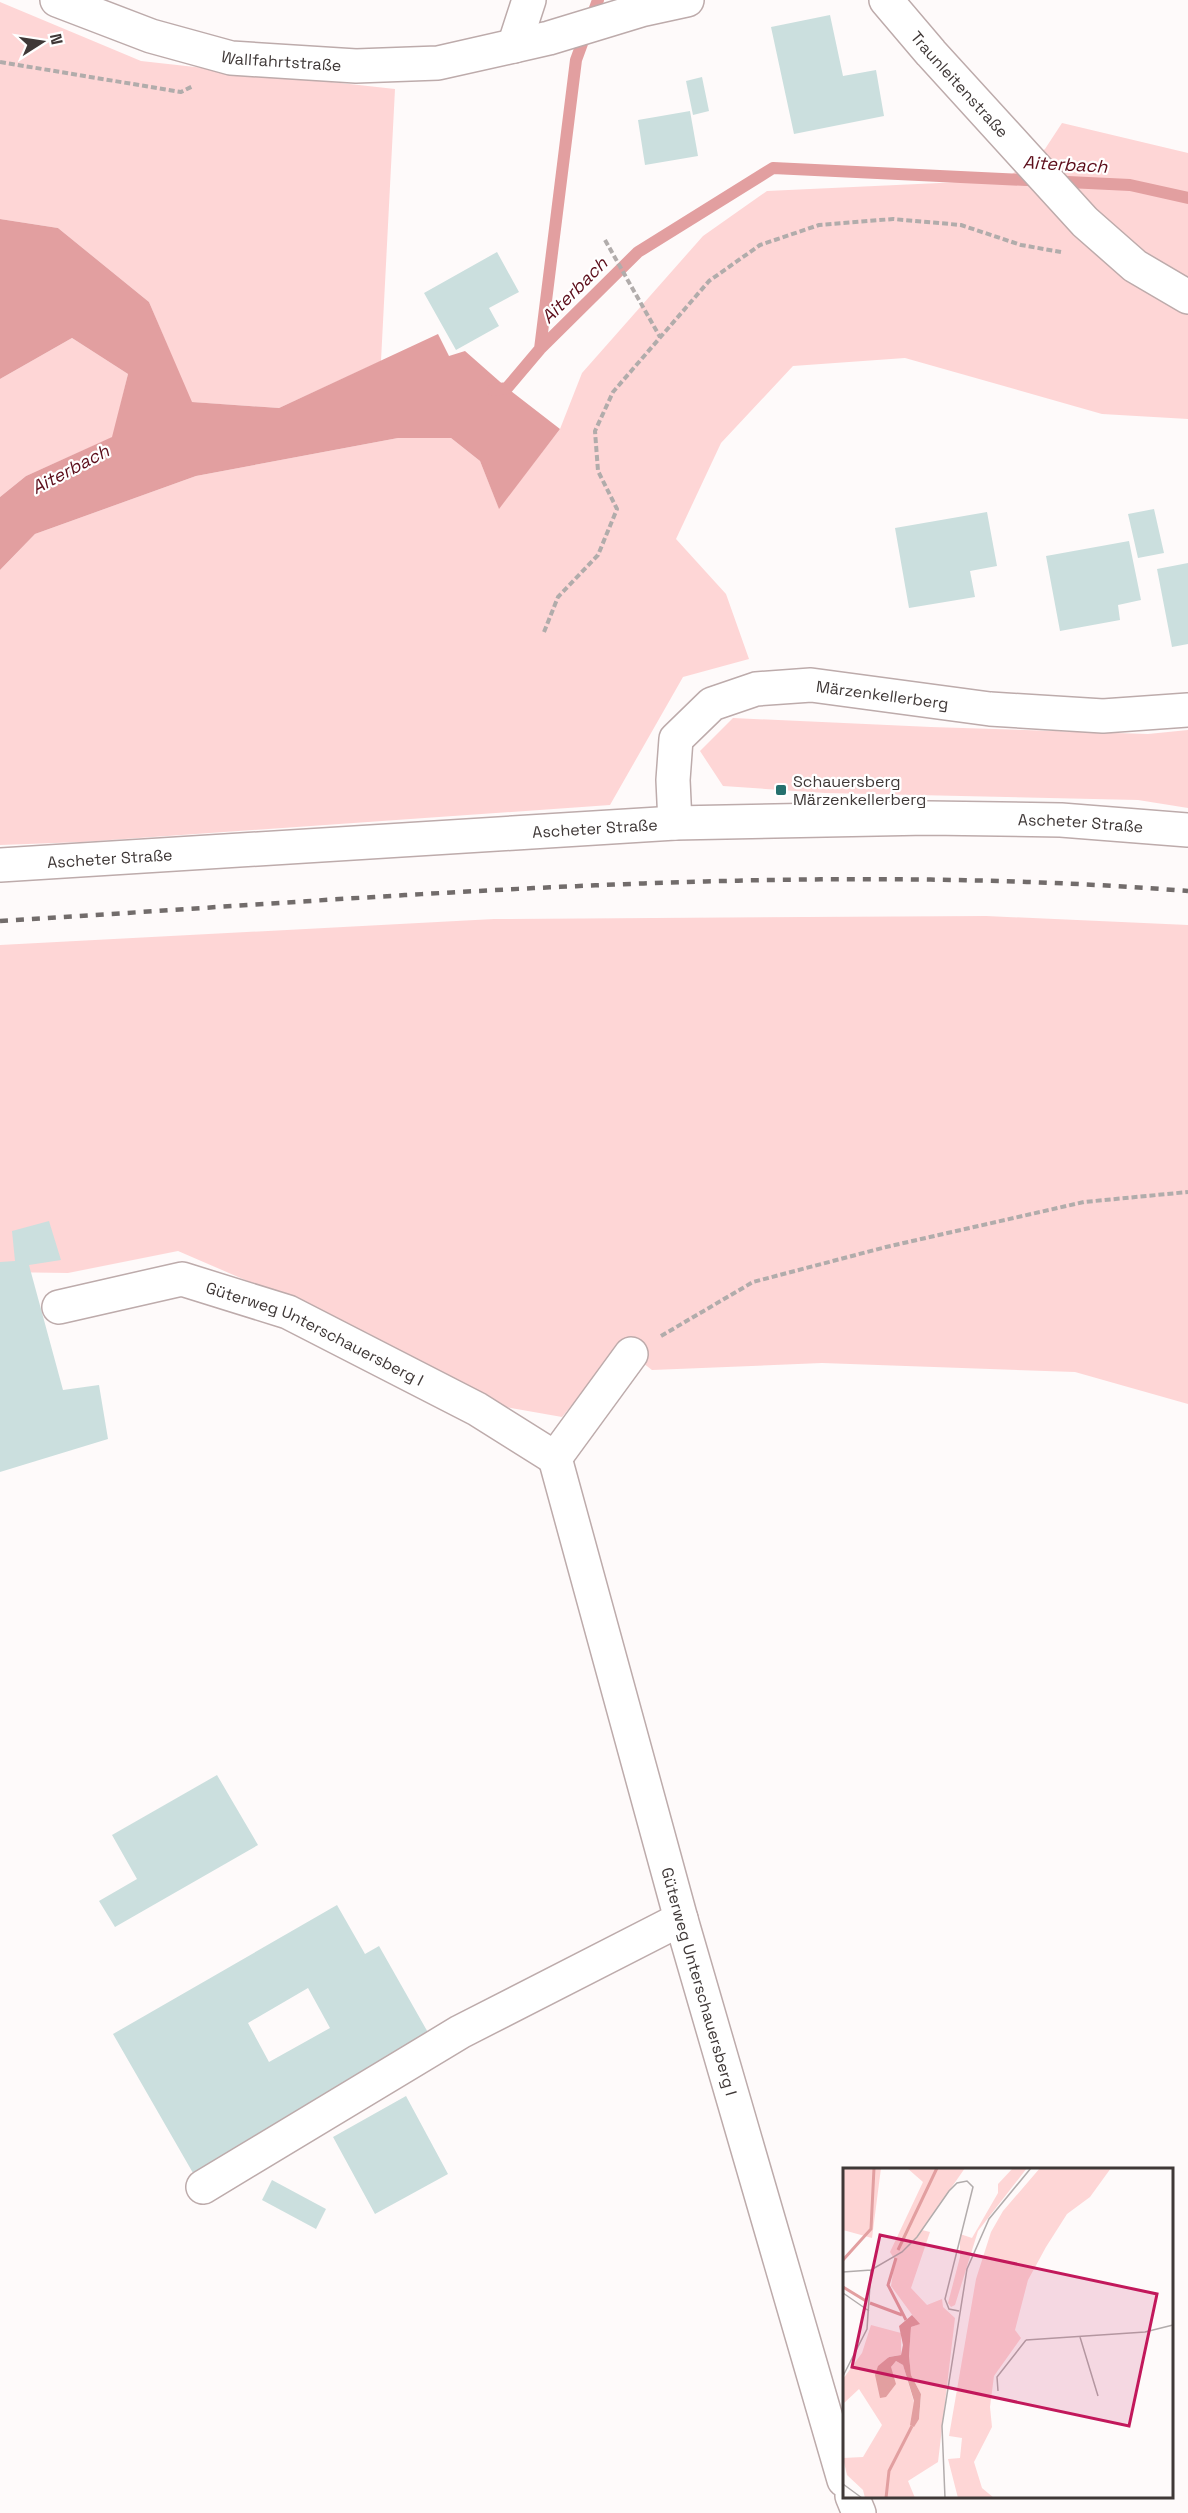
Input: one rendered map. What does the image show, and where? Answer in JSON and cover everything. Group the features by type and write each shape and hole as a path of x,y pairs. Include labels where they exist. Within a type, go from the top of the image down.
{"street":[{"name":"Wallfahrtstraße","path":"57,0 151,36 231,58 356,66 438,63 549,38 641,10 687,0"},
{"path":"514,46 529,0"},
{"name":"Traunleitenstraße","path":"886,0 931,53 1085,222 1135,266 1188,297"},
{"name":"Märzenkellerberg","path":"675,824 673,780 676,739 712,704 756,689 811,685 990,709 1103,716 1188,710"},
{"name":"Ascheter Straße","path":"0,866 675,824 928,818 1061,820 1188,830"},
{"name":"Güterweg Unterschauersberg I","path":"59,1307 182,1279 288,1312 477,1409 558,1469 681,1919 843,2477"},
{"path":"558,1469 632,1354"},
{"path":"203,2187 459,2032 681,1919"},
{"path":"853,2498 859,2513"}],"path":[{"path":"0,62 181,92 213,77 231,58"},
{"path":"544,632 558,597 598,555 617,509 598,471 595,431 613,392 710,280 760,245 819,225 893,219 961,225 1021,245 1067,253"},
{"path":"605,240 640,306 660,337"},
{"path":"632,1354 753,1282 886,1247 1084,1202 1188,1192"}],"shaded area":[{"path":"0,2 141,61 395,89 381,361 279,408 191,402 149,302 58,228 0,219"},
{"path":"1062,123 1188,153 1188,419 1102,414 905,358 793,366 721,443 676,539 726,594 749,659 683,677 610,805 82,842 0,845 0,570 35,534 196,476 398,438 451,438 480,461 499,508 560,429 582,373 703,236 767,191 1004,180 1045,149"},
{"path":"72,338 128,374 113,437 26,476 0,497 0,379"},
{"path":"733,718 1148,734 1188,730 1188,808 1138,800 825,793 723,786 700,751"},
{"path":"986,916 1188,925 1188,1404 1075,1372 822,1363 652,1370 621,1346 562,1417 483,1403 368,1333 178,1251 68,1273 0,1272 0,945 494,919"}],"water":[{"path":"0,219 58,228 149,302 192,402 279,408 438,334 449,356 465,351 507,388 560,429 499,509 480,461 451,438 398,438 196,476 35,534 0,570 0,497 26,476 112,437 128,374 72,338 0,379"}],"building":[{"path":"830,15 843,76 876,70 884,116 794,134 771,27"},
{"path":"702,77 709,111 693,115 686,81"},
{"path":"690,111 698,156 645,165 638,120"},
{"path":"497,252 519,292 489,308 499,326 456,350 424,293"},
{"path":"1154,509 1164,553 1138,558 1128,514"},
{"path":"987,512 997,566 970,571 975,597 909,608 895,528"},
{"path":"1129,541 1141,600 1118,605 1120,620 1060,631 1046,556"},
{"path":"1188,563 1188,644 1172,647 1157,569"},
{"path":"49,1221 61,1260 29,1265 63,1390 99,1385 108,1439 0,1472 0,1262 15,1261 12,1231"},
{"path":"217,1775 258,1845 115,1927 99,1901 137,1879 112,1835"},
{"path":"337,1905 365,1954 379,1946 430,2036 193,2173 113,2034","holes":["308,1988 330,2028 269,2062 248,2023"]},
{"path":"406,2096 448,2174 375,2214 333,2137"},
{"path":"272,2180 326,2209 316,2229 262,2200"}],"waterway":[{"path":"540,349 576,60 598,0"},
{"name":"Aiterbach","path":"493,390 507,388 540,349 638,252 773,168 1130,185 1188,198"}],"railway":[{"path":"0,921 445,893 594,885 742,881 891,879 1039,882 1188,891"}],"place":[{"name":"Schauersberg Märzenkellerberg","path":"781,790"}]}
